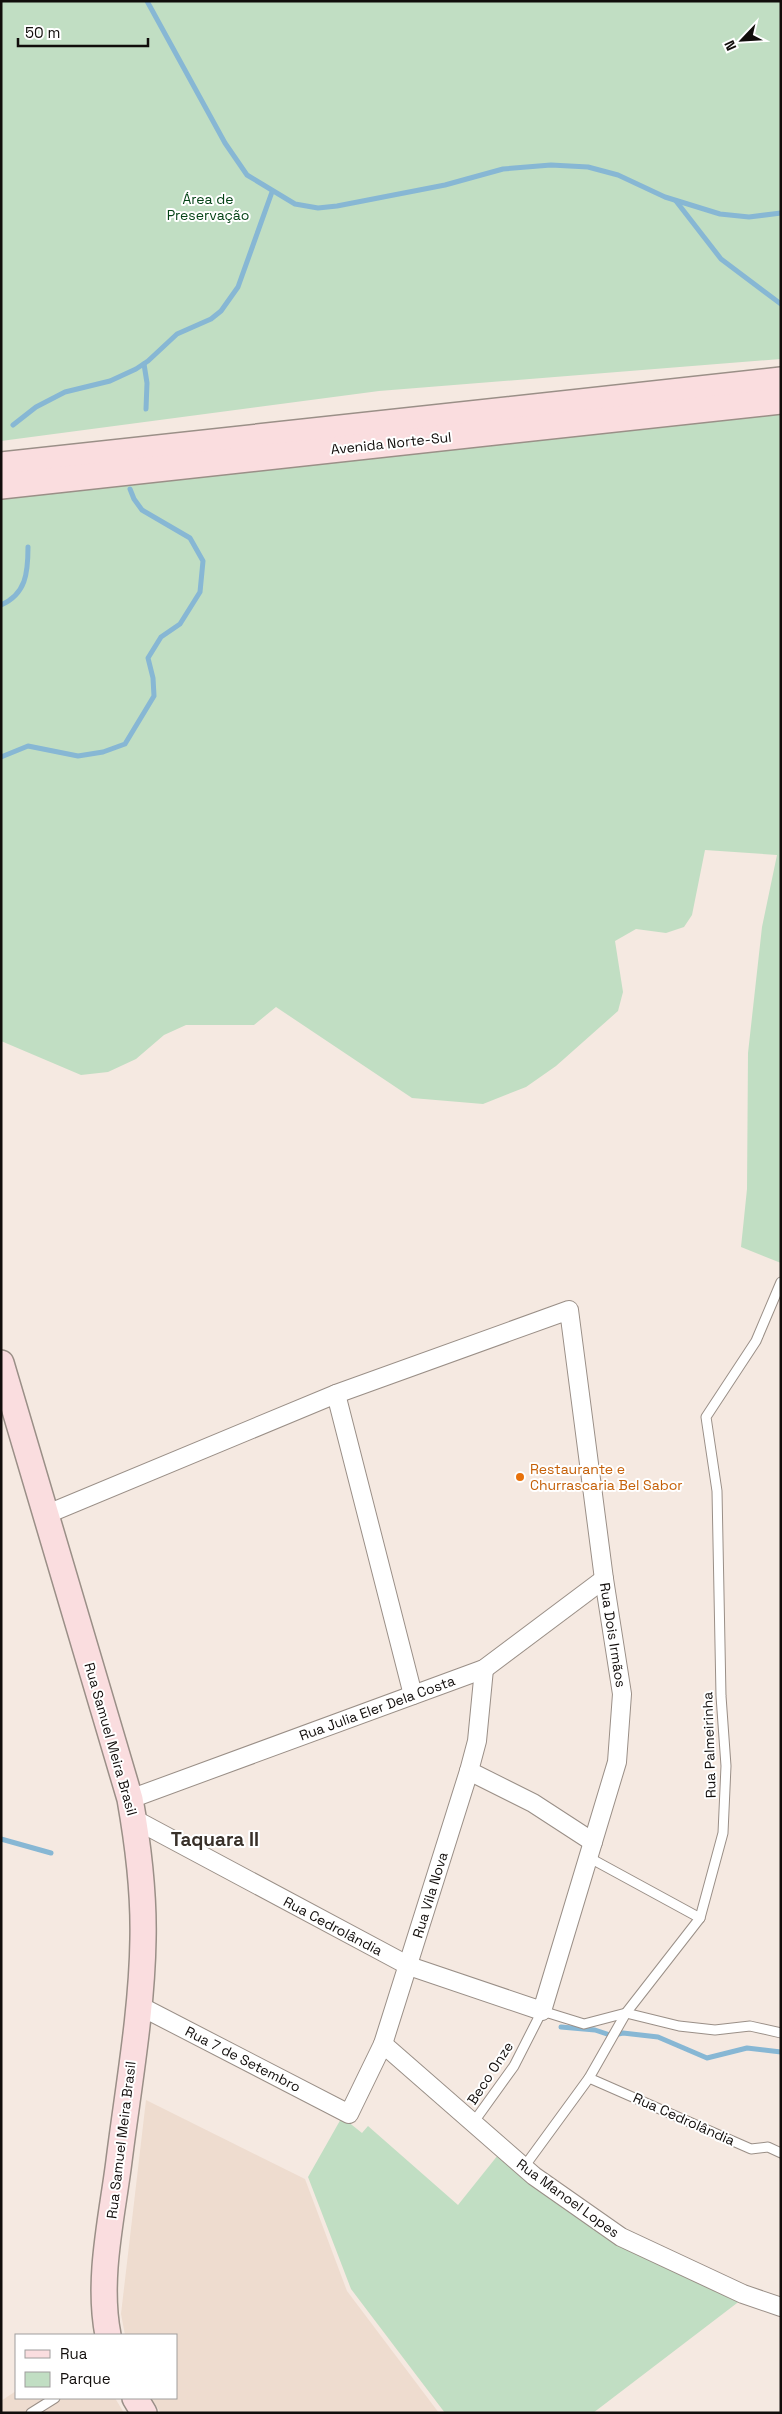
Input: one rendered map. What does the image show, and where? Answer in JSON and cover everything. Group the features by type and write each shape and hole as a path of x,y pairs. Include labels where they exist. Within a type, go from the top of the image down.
{"main road":[{"name":"Avenida Norte-Sul","path":"1,465 781,380"},
{"name":"Avenida Norte-Sul","path":"1,486 781,401"},
{"name":"Rua Samuel Meira Brasil","path":"1,1363 132,1809 143,1938 138,2005 106,2270 106,2323 108,2334"},
{"path":"136,2399 144,2413"}],"street":[{"name":"Rua Dois Irmãos","path":"336,1394 569,1310 604,1579 622,1694 616,1762 542,2011"},
{"path":"45,1515 336,1394 413,1695"},
{"name":"Rua Julia Eler Dela Costa","path":"132,1809 413,1695 484,1669 604,1579"},
{"name":"Rua Vila Nova","path":"348,2114 382,2044 409,1966 469,1770 477,1741 484,1669"},
{"path":"469,1770 533,1803 591,1850"},
{"name":"Rua Cedrolândia","path":"132,1809 409,1966 542,2011"},
{"name":"Rua 7 de Setembro","path":"138,2005 348,2114"},
{"name":"Rua Manoel Lopes","path":"382,2044 524,2167 621,2237 743,2294 781,2307"}],"lane":[{"name":"Rua Palmeirinha","path":"524,2167 589,2078 626,2013 700,1918 723,1833 726,1766 721,1696 717,1491 706,1417 756,1341 781,1282"},
{"path":"591,1850 700,1918"},
{"path":"542,2011 584,2024 626,2013 679,2026 715,2030 750,2026 781,2033"},
{"name":"Beco Onze","path":"473,2123 514,2066 542,2011"},
{"name":"Rua Cedrolândia","path":"589,2078 752,2149 768,2147 781,2153"},
{"path":"37,2411 54,2399"}],"shaded area":[{"path":"146,2100 305,2179 347,2291 439,2413 161,2413 152,2399 178,2399 178,2334 125,2334 121,2314"},
{"path":"15,2392 15,2399 116,2399 124,2413 1,2413 1,2401"}],"green space":[{"name":"Área de Preservação","path":"1,1 781,1 781,359 379,391 1,441"},
{"path":"781,411 781,1263 741,1247 747,1189 748,1053 762,927 777,855 705,850 692,915 684,927 666,933 636,929 615,941 623,992 618,1011 556,1066 526,1087 483,1104 412,1098 276,1007 254,1025 186,1025 164,1035 136,1059 108,1072 81,1075 1,1041 1,498"},
{"path":"342,2117 362,2133 368,2126 458,2205 498,2155 741,2300 593,2413 445,2413 351,2289 308,2177"}],"waterway":[{"path":"147,1 225,143 247,175 295,204 318,208 337,206 445,185 503,169 551,165 588,167 618,175 665,197 720,214 749,217 781,213"},
{"path":"13,425 36,407 65,392 110,381 136,369 148,361 177,334 211,319 221,311 238,287 272,192"},
{"path":"676,201 721,259 781,304"},
{"path":"144,364 147,383 146,409"},
{"path":"1,757 28,746 78,756 103,752 125,744 154,696 153,678 148,658 161,637 180,624 200,592 203,561 190,538 142,510 130,489"},
{"path":"1,605 16,595 21,589 26,574 28,547"},
{"path":"1,1839 51,1853"},
{"path":"561,2027 595,2030 610,2035"},
{"path":"614,2035 623,2033 658,2037 707,2058 747,2048 781,2052"}],"place":[{"name":"Restaurante e Churrascaria Bel Sabor","path":"520,1477"}],"district":[{"name":"Taquara II","path":"215,1839"}]}
